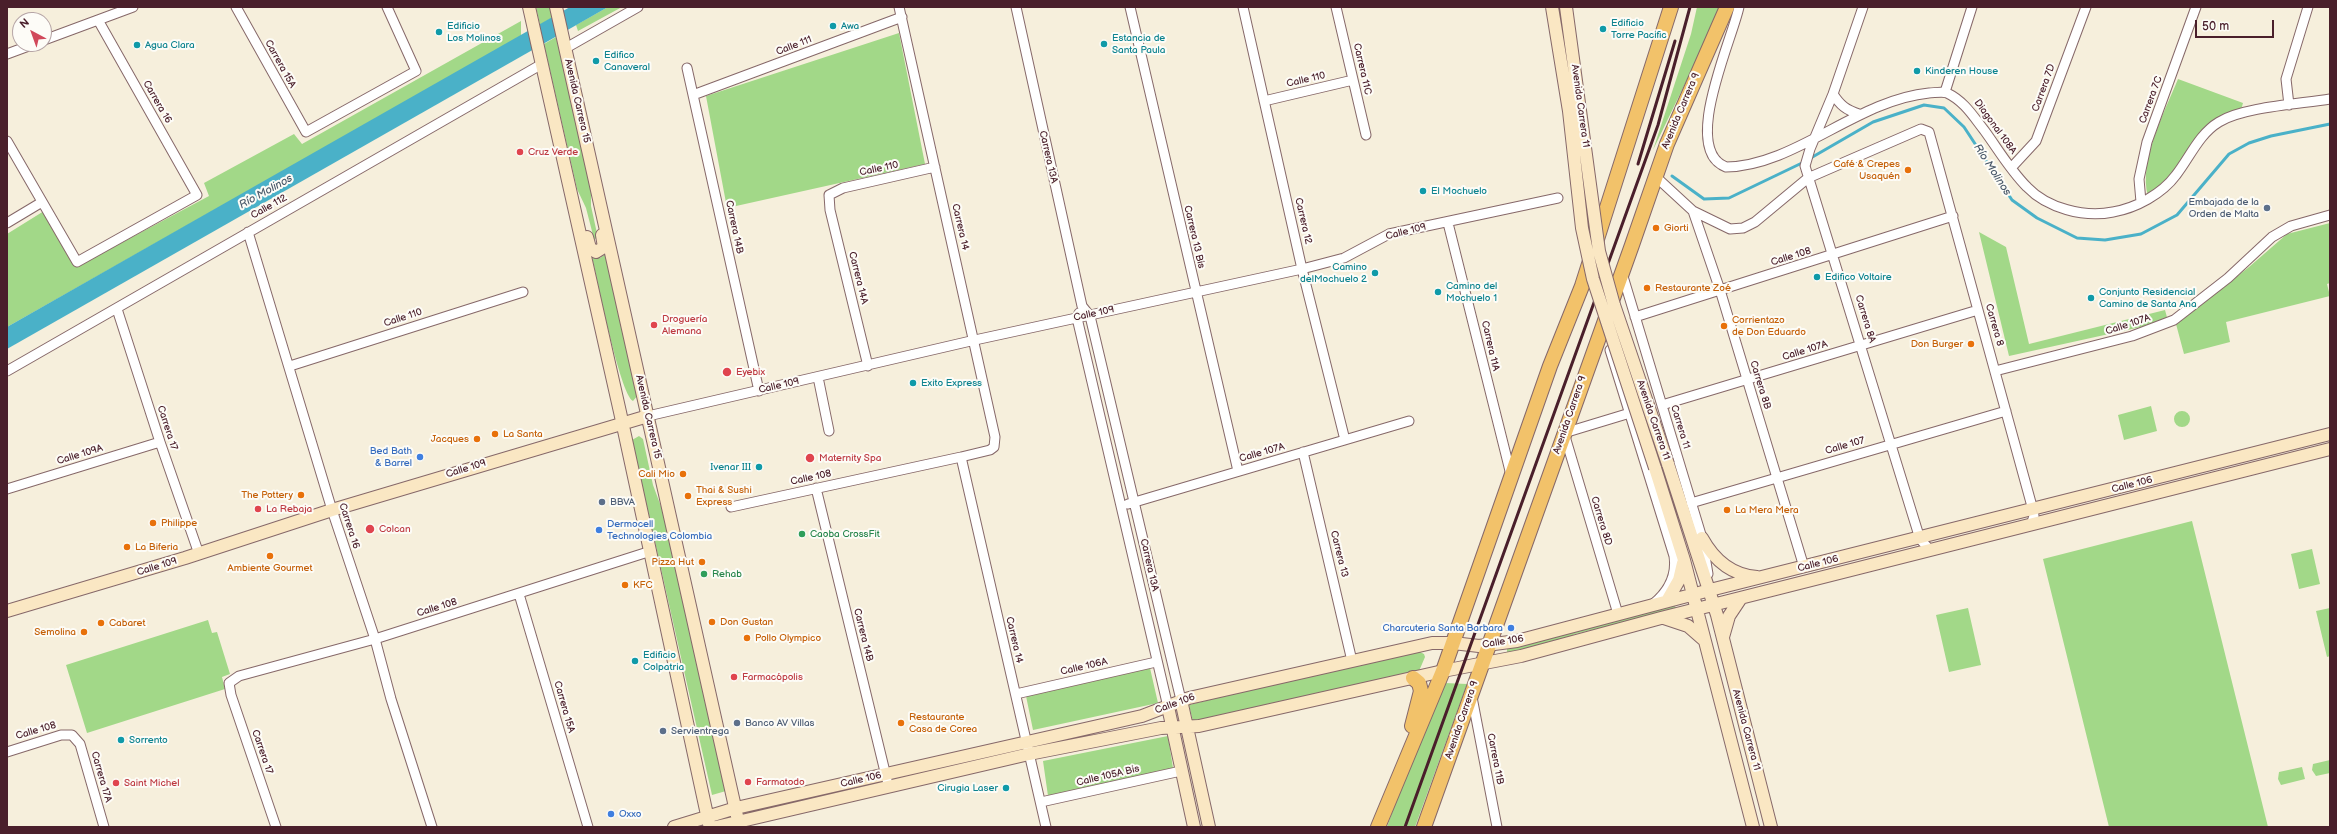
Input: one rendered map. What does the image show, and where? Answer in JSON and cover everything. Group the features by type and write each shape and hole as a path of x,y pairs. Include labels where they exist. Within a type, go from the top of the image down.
{"main road":[{"name":"Avenida Carrera 15","path":"556,7 736,808 738,824"},
{"path":"1547,7 1568,138 1582,245 1582,286"},
{"name":"Avenida Carrera 11","path":"1552,7 1569,111 1582,228 1593,279 1684,560 1753,827"},
{"name":"Avenida Carrera 11","path":"1566,7 1599,251 1614,305 1710,590 1771,827"},
{"path":"1378,827 1410,747 1443,671 1511,475 1582,286 1671,7"},
{"name":"Avenida Carrera 9","path":"1424,827 1655,176 1686,99 1727,7"},
{"path":"530,11 651,551 708,822"},
{"path":"571,195 581,214 590,248 599,251 604,244 596,211 597,188"},
{"name":"Calle 109","path":"7,611 199,554 332,510 622,422 648,416"},
{"name":"Calle 106","path":"716,827 738,824 888,787 1142,716 1168,707 1180,700 1432,644 1453,643 1470,646 1517,641 1710,590 1920,539 2330,434"},
{"name":"Calle 106","path":"674,827 708,822 736,808 886,775 1028,748 1172,727 1186,728 1443,671 1522,656 1661,618 2330,449"},
{"path":"1702,538 1712,554 1724,565 1740,574 1762,578"},
{"path":"1667,601 1680,580 1684,560"},
{"path":"1723,642 1726,622 1741,598"},
{"path":"1661,618 1682,623 1704,640"},
{"path":"1410,747 1413,723 1421,691 1420,683 1413,678"},
{"name":"Carrera 13A","path":"1180,700 1209,827"},
{"name":"Carrera 13A","path":"1168,707 1194,827"}],"street":[{"path":"52,37 133,7"},
{"name":"Carrera 15A","path":"236,7 306,132 416,71 387,7"},
{"path":"564,42 638,7"},
{"name":"Carrera 14","path":"899,7 996,437 994,447 990,450"},
{"name":"Carrera 13A","path":"1016,7 1082,306 1090,316 1180,700"},
{"name":"Carrera 13 Bis","path":"1130,7 1195,292 1238,471"},
{"name":"Carrera 12","path":"1243,7 1302,269 1345,440"},
{"name":"Carrera 11C","path":"1336,7 1366,135"},
{"path":"1739,7 1736,24 1712,92 1707,118 1710,146 1714,158 1721,165 1734,167 1789,151 1859,114 1911,95 1945,92 1972,7"},
{"name":"Carrera 8A","path":"1863,7 1833,94 1810,149 1805,166 1834,255 1920,539 1930,550"},
{"name":"Carrera 7D","path":"2011,168 2036,141 2086,7"},
{"name":"Carrera 7C","path":"2141,202 2139,179 2147,142 2196,7"},
{"path":"2289,105 2286,79 2308,7"},
{"name":"Calle 111","path":"693,95 902,17"},
{"name":"Carrera 16","path":"42,202 77,262 198,195 98,20"},
{"name":"Calle 112","path":"7,371 542,64"},
{"name":"Carrera 14B","path":"687,68 758,391"},
{"name":"Calle 110","path":"1264,101 1353,80"},
{"name":"Diagonal 108A","path":"1945,92 1966,105 2011,168 2028,188 2049,203 2069,210 2089,214 2112,212 2141,202 2164,187 2176,176 2195,146 2218,122 2246,112 2330,99"},
{"path":"1833,94 1839,104 1848,111 1859,114"},
{"name":"Carrera 8","path":"1808,178 1921,130 1929,132 2033,510 2034,516 2031,525"},
{"path":"7,141 42,202 7,223"},
{"name":"Calle 110","path":"829,195 843,188 935,167"},
{"path":"1655,176 1693,210 1730,229 1743,228 1755,222 1808,178"},
{"name":"Carrera 14A","path":"829,195 830,210 868,366"},
{"name":"Calle 109","path":"648,416 818,378 975,340 1302,269 1344,258 1389,234 1448,223 1558,198"},
{"name":"Carrera 8B","path":"1693,210 1720,290 1804,567"},
{"name":"Calle 107A","path":"1996,371 2132,336 2174,320 2228,278 2272,237 2291,226 2330,215"},
{"name":"Calle 108","path":"1635,317 1953,216"},
{"name":"Carrera 11A","path":"1448,223 1511,475"},
{"name":"Carrera 16","path":"248,232 290,366 332,510 375,639 391,698 432,827"},
{"name":"Carrera 11","path":"1622,272 1702,538 1710,590"},
{"name":"Calle 110","path":"290,366 523,292"},
{"path":"1077,318 1082,306"},
{"name":"Carrera 17","path":"117,309 160,442 199,554"},
{"name":"Calle 107A","path":"1662,405 1978,310"},
{"name":"Carrera 13A","path":"1077,318 1156,662 1168,707"},
{"path":"1602,325 1630,413 1674,562 1674,575 1668,588 1650,606"},
{"path":"818,378 829,431"},
{"name":"Calle 107","path":"1691,502 2006,411"},
{"path":"1564,433 1630,413"},
{"name":"Calle 107A","path":"1121,506 1409,421"},
{"name":"Carrera 8D","path":"1564,433 1618,614"},
{"name":"Calle 109A","path":"7,489 160,442"},
{"name":"Calle 108","path":"731,507 990,450"},
{"name":"Carrera 13","path":"1302,452 1352,661"},
{"name":"Carrera 14","path":"961,457 1046,827"},
{"name":"Carrera 14B","path":"816,488 888,787"},
{"name":"Calle 108","path":"229,683 239,676 375,639 651,551"},
{"name":"Carrera 15A","path":"519,594 588,827"},
{"name":"Calle 106A","path":"1016,694 1156,662"},
{"name":"Carrera 17","path":"229,683 230,695 276,827"},
{"name":"Carrera 11B","path":"1471,694 1497,827"},
{"name":"Calle 108","path":"7,752 61,735 72,735"},
{"name":"Carrera 17A","path":"72,735 80,744 104,827"},
{"name":"Calle 105A Bis","path":"1041,802 1181,771"}],"green space":[{"path":"536,7 551,7 553,17 540,25"},
{"path":"608,7 622,7 578,31 576,25"},
{"path":"1697,7 1722,7 1653,150 1691,34"},
{"path":"521,21 521,37 7,327 7,234 44,211 80,265 209,196 204,183 294,134 302,144"},
{"path":"899,33 925,164 727,208 706,96"},
{"path":"556,37 591,186 591,206 598,238 594,239 586,208 577,189 544,44"},
{"path":"2178,79 2243,103 2241,110 2218,118 2173,173 2148,196 2146,183 2150,152 2160,121"},
{"path":"2330,223 2330,283 2327,284 2330,296 2226,322 2230,342 2184,354 2176,324 2249,267 2287,234"},
{"path":"1979,232 2006,247 2029,344 2165,310 2168,321 2009,356"},
{"path":"607,253 638,395 633,401 628,394 616,358 592,257 600,258"},
{"path":"2151,406 2157,431 2124,440 2118,415"},
{"path":"2182,411 2189,416 2190,419 2185,426 2182,427 2175,422 2174,419 2179,412"},
{"path":"639,436 643,439 653,485 666,520 726,791 712,795 632,440"},
{"path":"2192,521 2268,827 2109,827 2043,559"},
{"path":"2312,549 2320,584 2299,589 2291,554"},
{"path":"1675,606 1676,609 1575,634 1557,643 1507,655 1507,648"},
{"path":"1968,608 1981,665 1949,672 1936,615"},
{"path":"2330,608 2330,656 2327,657 2316,611"},
{"path":"208,620 212,633 217,632 230,674 222,677 225,689 87,733 66,665"},
{"path":"1418,651 1424,654 1425,657 1419,671 1193,722 1189,705 1332,669"},
{"path":"1150,668 1158,703 1033,730 1026,696"},
{"path":"1445,683 1467,684 1415,827 1387,827 1407,771"},
{"path":"1168,736 1173,768 1048,796 1043,761"},
{"path":"2330,760 2330,773 2316,776 2312,770 2313,764"},
{"path":"2302,767 2305,779 2281,785 2278,779 2279,772"}],"water":[{"path":"570,7 608,7 7,349 7,327"}],"waterway":[{"name":"Río Molinos","path":"1809,159 1873,122 1924,105 1944,108 1964,127 2012,200 2037,218 2077,238 2105,240 2141,234 2177,215 2229,154 2249,143 2271,136 2330,124"},
{"name":"Río Molinos","path":"1672,176 1704,199 1729,198 1804,162"}],"railway":[{"path":"1405,827 1658,125 1690,7"},
{"path":"1638,164 1675,41"}],"place":[{"name":"Awa","path":"833,26"},
{"name":"Edificio Torre Pacific","path":"1603,29"},
{"name":"Edificio Los Molinos","path":"439,32"},
{"name":"Estancia de Santa Paula","path":"1104,44"},
{"name":"Agua Clara","path":"137,45"},
{"name":"Edifico Canaveral","path":"596,61"},
{"name":"Kinderen House","path":"1917,71"},
{"name":"Cruz Verde","path":"520,152"},
{"name":"Café & Crepes Usaquén","path":"1908,170"},
{"name":"El Mochuelo","path":"1423,191"},
{"name":"Embajada de la Orden de Malta","path":"2267,208"},
{"name":"Giorti","path":"1656,228"},
{"name":"Camino delMochuelo 2","path":"1375,273"},
{"name":"Edifico Voltaire","path":"1817,277"},
{"name":"Restaurante Zoé","path":"1647,288"},
{"name":"Camino del Mochuelo 1","path":"1438,292"},
{"name":"Conjunto Residencial Camino de Santa Ana","path":"2091,298"},
{"name":"Droguería Alemana","path":"654,325"},
{"name":"Corrientazo de Don Eduardo","path":"1724,326"},
{"name":"Don Burger","path":"1971,344"},
{"name":"Eyebix","path":"727,372"},
{"name":"Exito Express","path":"913,383"},
{"name":"La Santa","path":"495,434"},
{"name":"Jacques","path":"477,439"},
{"name":"Bed Bath & Barrel","path":"420,457"},
{"name":"Maternity Spa","path":"810,458"},
{"name":"Ivenar III","path":"759,467"},
{"name":"Cali Mio","path":"683,474"},
{"name":"The Pottery","path":"301,495"},
{"name":"Thai & Sushi Express","path":"688,496"},
{"name":"BBVA","path":"602,502"},
{"name":"La Rebaja","path":"258,509"},
{"name":"La Mera Mera","path":"1727,510"},
{"name":"Philippe","path":"153,523"},
{"name":"Colcan","path":"370,529"},
{"name":"Dermocell Technologies Colombia","path":"599,530"},
{"name":"Caoba CrossFit","path":"802,534"},
{"name":"La Biferia","path":"127,547"},
{"name":"Ambiente Gourmet","path":"270,556"},
{"name":"Pizza Hut","path":"702,562"},
{"name":"Rehab","path":"704,574"},
{"name":"KFC","path":"625,585"},
{"name":"Don Gustan","path":"712,622"},
{"name":"Cabaret","path":"101,623"},
{"name":"Charcuteria Santa Barbara","path":"1511,628"},
{"name":"Semolina","path":"84,632"},
{"name":"Pollo Olympico","path":"747,638"},
{"name":"Edificio Colpatria","path":"635,661"},
{"name":"Farmacópolis","path":"734,677"},
{"name":"Banco AV Villas","path":"737,723"},
{"name":"Restaurante Casa de Corea","path":"901,723"},
{"name":"Servientrega","path":"663,731"},
{"name":"Sorrento","path":"121,740"},
{"name":"Farmatodo","path":"748,782"},
{"name":"Saint Michel","path":"116,783"},
{"name":"Cirugia Laser","path":"1006,788"},
{"name":"Oxxo","path":"611,814"}]}
